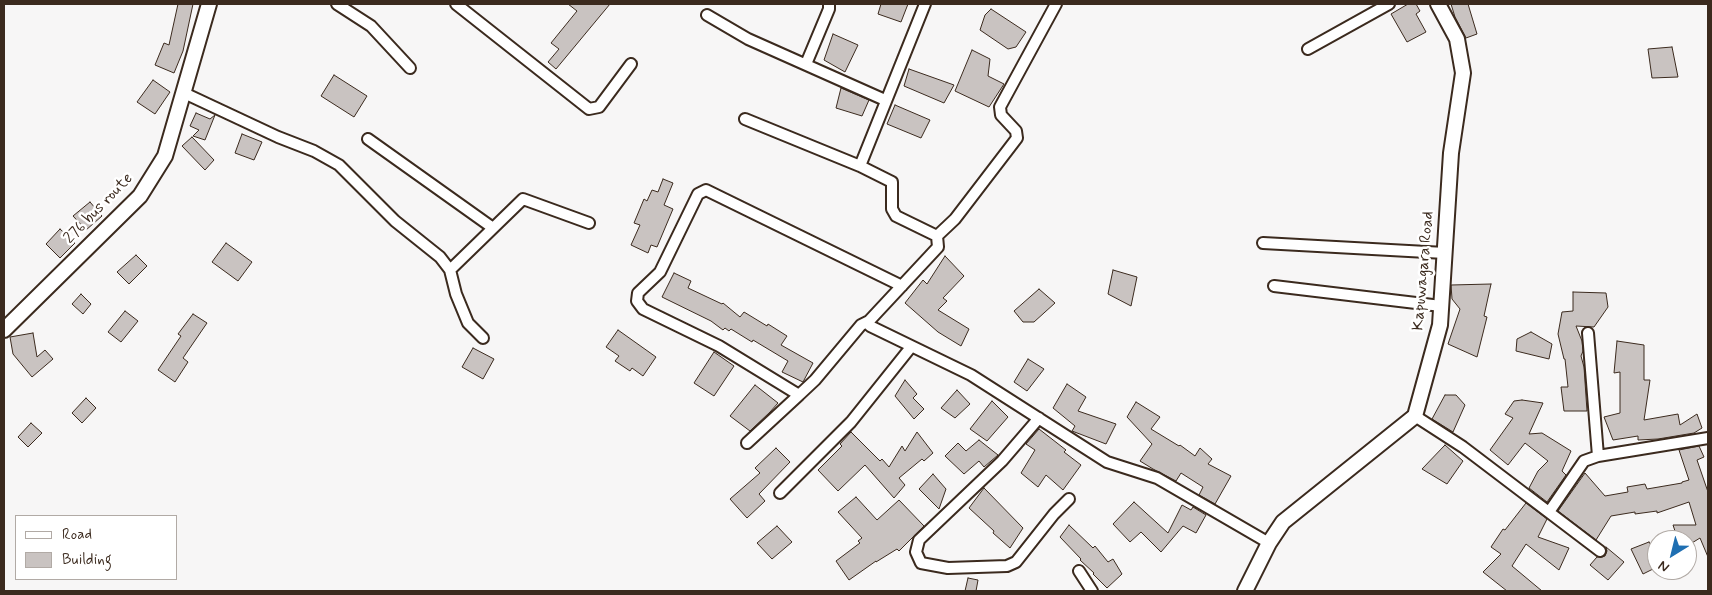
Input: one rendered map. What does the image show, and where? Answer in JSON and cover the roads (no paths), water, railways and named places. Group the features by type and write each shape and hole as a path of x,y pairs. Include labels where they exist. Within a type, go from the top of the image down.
{"street":[{"name":"276 bus route","path":"4,330 140,196 166,156 209,4"},
{"path":"337,4 371,26 410,68"},
{"path":"456,4 589,109 599,108 631,64"},
{"path":"806,64 830,4"},
{"path":"860,166 925,4"},
{"path":"937,236 956,219 1017,138 1016,130 1001,115 1000,107 1056,4"},
{"path":"1308,49 1389,4"},
{"name":"Kapuwagara Road","path":"1415,416 1440,325 1451,153 1463,73 1457,39 1438,4"},
{"path":"707,15 748,39 885,100"},
{"path":"184,93 278,137 314,151 339,165 395,221 440,257 450,270 456,294 468,323 483,338"},
{"path":"745,119 860,166 892,182 892,209 896,216 937,236"},
{"path":"368,139 493,228"},
{"path":"799,395 719,346 643,309 637,301 638,293 660,272 698,194 706,190 902,286"},
{"path":"450,270 523,199 589,224"},
{"path":"747,443 816,380 861,325 869,321 938,247 937,236"},
{"path":"1263,243 1445,253"},
{"path":"1274,286 1441,306"},
{"path":"869,321 870,326 971,375 1107,462 1157,478 1269,543"},
{"path":"1588,333 1598,456"},
{"path":"780,493 852,422 911,347"},
{"path":"1245,591 1269,543 1283,522 1415,416 1463,447 1600,551"},
{"path":"1039,418 1002,461 919,540 916,552 921,563 948,568 1007,566 1016,562 1054,514 1069,499"},
{"path":"1549,512 1584,461 1598,456 1708,438"},
{"path":"1079,571 1092,591"}]}
